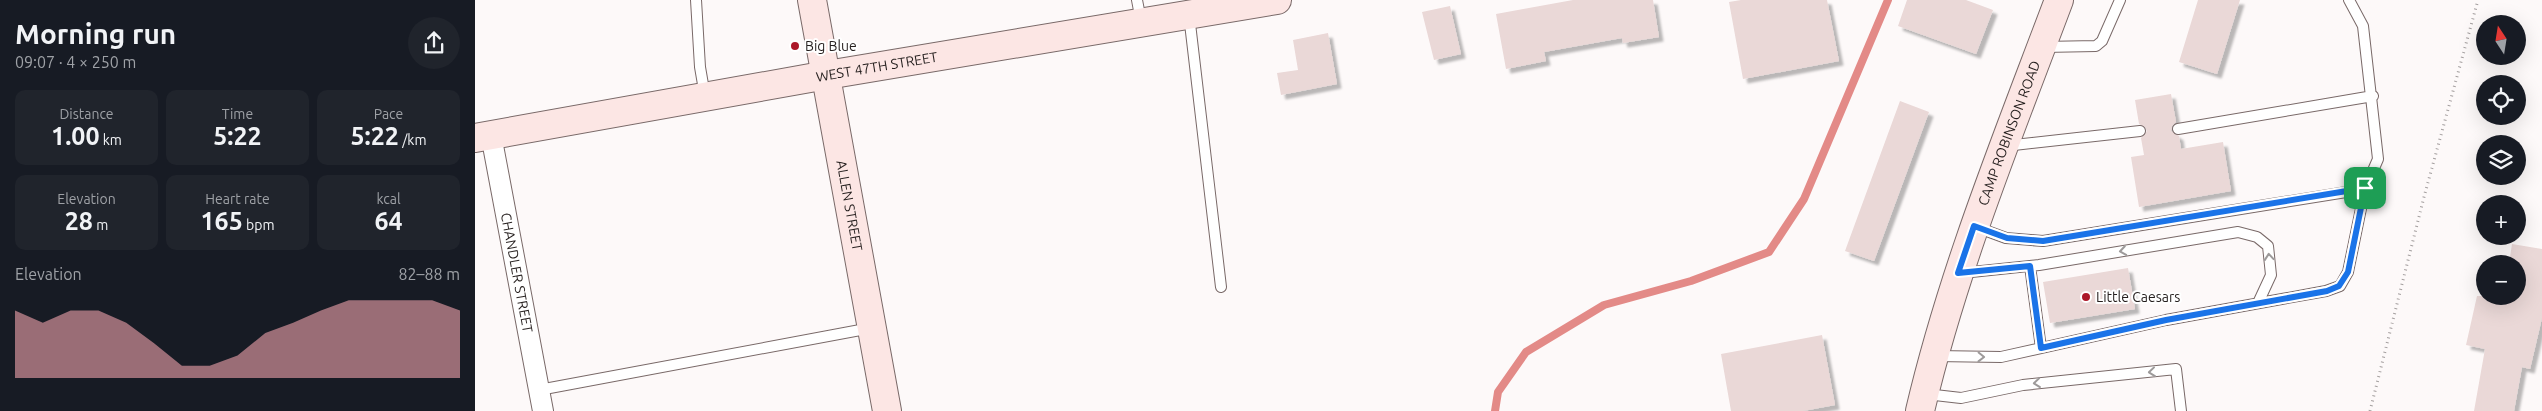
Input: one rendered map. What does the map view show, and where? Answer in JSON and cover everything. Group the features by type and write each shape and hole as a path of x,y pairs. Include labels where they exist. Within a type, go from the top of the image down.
{"street":[{"name":"ALLEN STREET","path":"812,0 887,411"},
{"name":"WEST 47TH STREET","path":"483,136 827,75 1139,11 1189,15 1219,5 1277,0"},
{"name":"CAMP ROBINSON ROAD","path":"1922,402 1932,356 1974,226 2059,0"},
{"name":"CHANDLER STREET","path":"483,136 543,411"}],"lane":[{"path":"696,0 700,67 705,97"},
{"path":"2041,47 2096,46 2102,41 2120,0"},
{"path":"1932,356 2001,357 2166,320 2327,291 2339,286 2348,272 2365,188 2379,159 2373,96 2363,26 2349,0"},
{"path":"1189,15 1221,287"},
{"path":"2177,129 2373,96"},
{"path":"2005,146 2140,131"},
{"path":"1974,226 2007,238 2043,241 2365,188"},
{"path":"1958,273 2030,266 2238,232 2257,237 2268,246 2271,275 2259,303"},
{"path":"2030,266 2041,348"},
{"path":"539,390 872,328"},
{"path":"1922,402 1961,398 2023,385 2176,369 2181,411"}],"path":[{"path":"2370,411 2424,197 2479,0"}],"building":[{"path":"1573,0 1653,0 1659,37 1623,43 1622,38 1544,52 1546,61 1506,69 1496,14"},
{"path":"1741,0 1827,0 1839,61 1743,79 1729,2"},
{"path":"1907,0 1966,0 1993,10 1976,54 1898,26"},
{"path":"2198,0 2240,0 2217,74 2179,62"},
{"path":"1450,6 1461,54 1434,60 1422,12"},
{"path":"1328,33 1337,84 1281,95 1277,73 1298,70 1293,40"},
{"path":"2171,94 2176,122 2172,126 2171,131 2179,136 2181,149 2223,142 2231,191 2139,207 2131,157 2144,155 2141,138 2147,131 2145,127 2139,124 2135,100"},
{"path":"1900,101 1929,112 1874,261 1845,251"},
{"path":"2512,245 2542,249 2542,318 2530,369 2522,367 2514,411 2474,411 2485,349 2466,345 2476,300 2476,305 2526,305 2526,255 2510,255"},
{"path":"2128,268 2135,309 2050,323 2043,282"},
{"path":"1822,335 1835,405 1803,411 1731,411 1721,354"}],"waterway":[{"path":"1495,411 1498,392 1526,352 1604,305 1691,281 1769,252 1804,199 1888,0"}],"place":[{"name":"Big Blue","path":"795,46"},
{"name":"Little Caesars","path":"2086,297"}],"route":[{"path":"2365,188 2348,272 2339,286 2327,291 2166,320 2041,348 2030,266 1958,273 1974,226 2007,238 2043,241 2365,188"}]}
